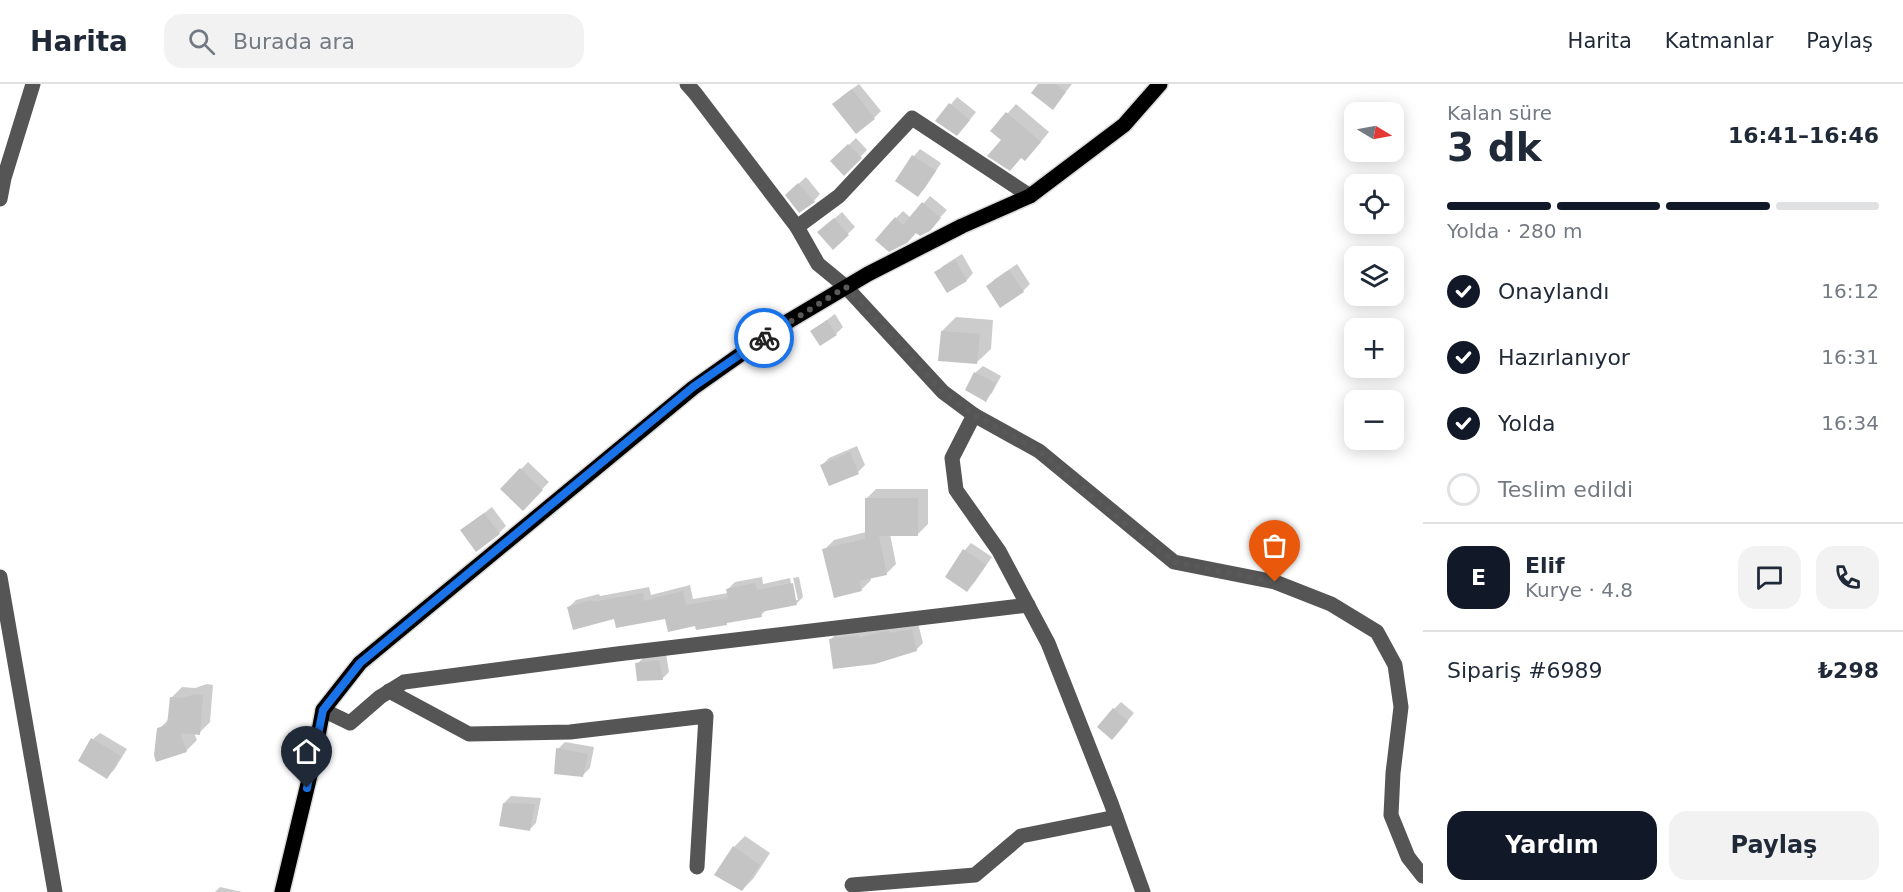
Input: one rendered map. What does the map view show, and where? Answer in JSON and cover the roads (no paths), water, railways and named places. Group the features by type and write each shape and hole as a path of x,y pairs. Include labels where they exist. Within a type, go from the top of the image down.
{"main road":[{"path":"282,892 323,710 360,663 693,387 782,325 868,274 962,226 1030,196 1124,125 1160,84"}],"street":[{"path":"0,199 4,178 33,84"},
{"path":"687,84 797,227 818,264 846,287 943,392 974,415 1039,451 1174,562 1275,582 1330,604 1377,632 1395,665 1401,707 1393,772 1391,815 1408,857 1423,876"},
{"path":"797,227 839,196 912,118 1030,196"},
{"path":"974,415 952,458 956,490 999,551 1048,643 1143,892"},
{"path":"0,577 55,892"},
{"path":"323,710 350,723 380,697 404,682 1028,605"},
{"path":"389,691 469,734 570,732 706,716 697,867"},
{"path":"852,885 975,874 1021,836 1116,817"}]}
